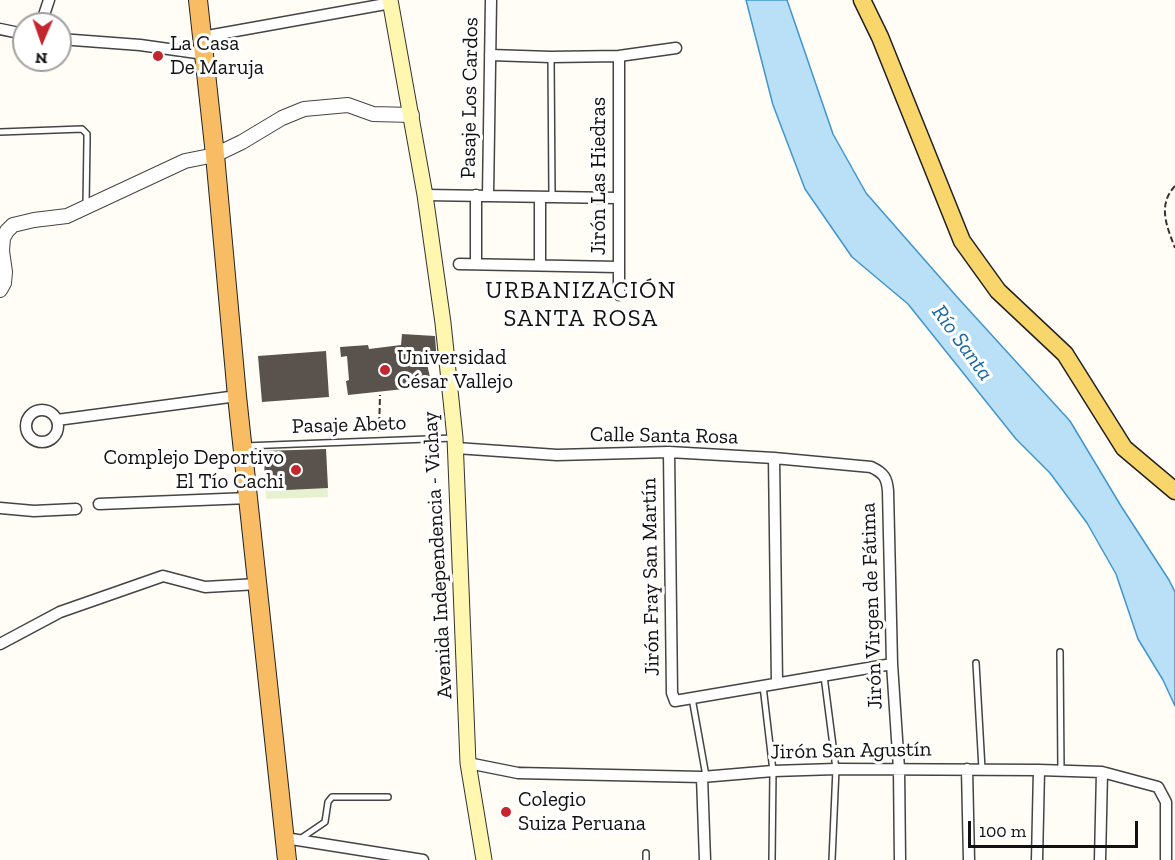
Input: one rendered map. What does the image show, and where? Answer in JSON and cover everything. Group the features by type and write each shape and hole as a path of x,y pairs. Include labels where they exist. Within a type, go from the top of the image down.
{"highway":[{"path":"198,0 258,584 292,839 287,860"}],"main road":[{"path":"862,0 880,38 962,241 998,291 1065,354 1124,448 1175,491"},
{"name":"Avenida Independencia - Vichay","path":"390,2 425,195 443,323 456,443 468,763 484,860"}],"street":[{"name":"Pasaje Los Cardos","path":"488,195 490,0"},
{"path":"72,40 140,45 203,46 390,2"},
{"path":"490,55 619,56 676,48"},
{"name":"Jirón Las Hiedras","path":"619,56 617,198 619,295"},
{"path":"0,291 4,283 5,272 3,238 13,225 67,216 185,161 215,155 282,118 314,107 348,105 373,114 411,115"},
{"path":"425,195 617,198"},
{"path":"476,195 476,264"},
{"path":"540,197 540,265"},
{"path":"459,264 618,267"},
{"path":"57,420 237,396"},
{"name":"Calle Santa Rosa","path":"456,443 557,454 669,453 774,458 871,467"},
{"name":"Jirón Fray San Martín","path":"669,453 672,693 675,701 692,698"},
{"path":"774,458 777,683"},
{"name":"Jirón Virgen de Fátima","path":"871,467 881,471 887,480 892,664 899,770 900,860"},
{"path":"99,504 249,498"},
{"path":"0,508 34,511 76,509"},
{"path":"0,644 60,612 163,576 205,587 258,584"},
{"path":"692,698 892,664"},
{"name":"Jirón San Agustín","path":"468,763 518,773 704,776 836,769 1102,772 1158,787 1166,802 1166,860"},
{"path":"967,769 969,860"},
{"path":"1037,860 1039,770"},
{"path":"1100,860 1102,772"},
{"path":"704,776 705,860"},
{"path":"292,839 423,860"}],"lane":[{"path":"551,57 552,197"},
{"path":"0,132 82,129 87,134 86,208"},
{"name":"Pasaje Abeto","path":"244,446 379,441 456,443"},
{"path":"1060,652 1061,771"},
{"path":"976,663 982,769"},
{"path":"824,675 836,769 832,860"},
{"path":"763,686 774,771 772,860"},
{"path":"692,698 704,776"},
{"path":"292,839 325,822 328,802 332,797 388,797"}],"path":[{"path":"1175,186 1168,194 1164,216 1175,248"},
{"path":"379,441 380,395"}],"green space":[{"name":"Complejo Deportivo El Tío Cachi","path":"326,449 328,497 266,499 264,451"}],"water":[{"name":"Río Santa","path":"746,0 787,0 833,134 866,193 1070,421 1169,580 1175,592 1175,706 1163,680 1138,639 1116,574 1087,523 1050,473 1016,439 908,304 852,257 805,189 773,105"}],"building":[{"path":"402,334 435,336 437,364 427,364 432,386 348,395 347,356 341,357 340,347 368,345 369,349 401,345"},
{"path":"326,351 329,397 262,402 258,356"},
{"name":"Complejo Deportivo El Tío Cachi","path":"326,449 328,488 265,491 264,451"}],"place":[{"name":"La Casa De Maruja","path":"158,56"},
{"name":"Universidad César Vallejo","path":"385,370"},
{"name":"Complejo Deportivo El Tío Cachi","path":"296,470"},
{"name":"Colegio Suiza Peruana","path":"506,812"}],"district":[{"name":"URBANIZACIÓN SANTA ROSA","path":"581,305"}]}
